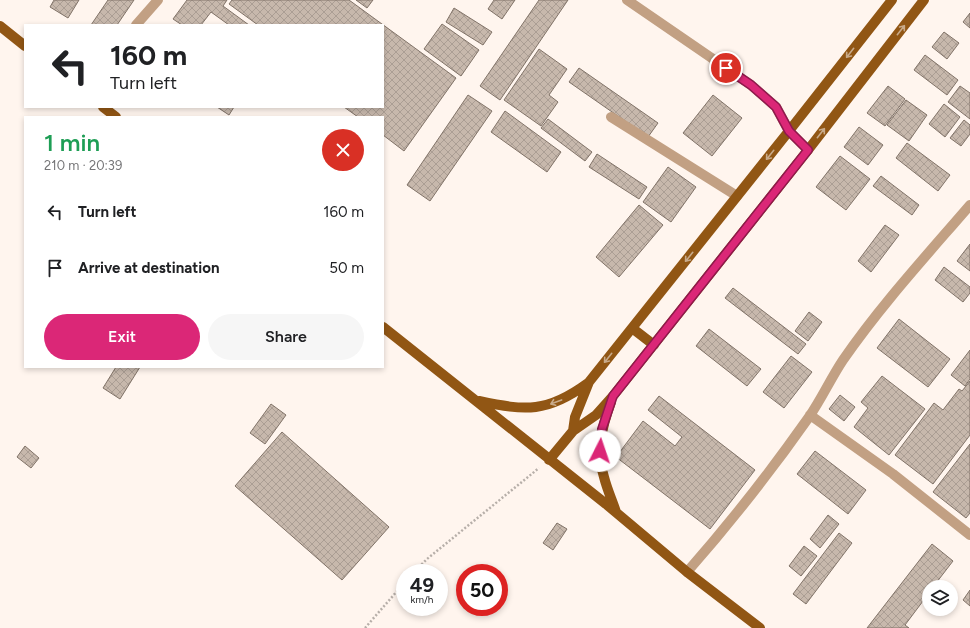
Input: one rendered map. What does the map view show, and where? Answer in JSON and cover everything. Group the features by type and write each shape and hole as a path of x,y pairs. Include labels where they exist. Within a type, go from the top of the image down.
{"main road":[{"path":"476,400 511,408 536,408 558,402 573,394 589,382 892,0"},
{"path":"549,460 573,430 596,415 613,396 808,150 924,0"},
{"path":"0,26 24,45"},
{"path":"104,108 115,116"},
{"path":"384,328 760,628"},
{"path":"632,328 654,345"},
{"path":"573,430 575,417 589,382"},
{"path":"613,396 602,429 600,443 604,476 616,512"}],"street":[{"path":"137,24 158,0"},
{"path":"627,0 751,85 776,107 789,131 808,150"},
{"path":"612,117 737,196"},
{"path":"688,572 728,526 772,468 810,415 843,360 883,307 970,205"},
{"path":"810,415 893,474 970,535"}],"path":[{"path":"422,564 549,460"},
{"path":"364,628 396,592"}],"building":[{"path":"54,0 79,0 68,18 50,7"},
{"path":"108,0 134,0 118,24 92,24"},
{"path":"187,0 227,0 223,6 248,24 228,24 211,12 202,24 180,24 173,19"},
{"path":"232,0 349,0 382,24 257,24 229,4"},
{"path":"356,0 373,0 367,8"},
{"path":"494,0 515,0 502,19 488,9"},
{"path":"539,0 568,0 500,100 480,86"},
{"path":"454,8 492,32 483,45 446,22"},
{"path":"970,13 970,28 963,22"},
{"path":"442,24 479,50 461,76 424,49"},
{"path":"384,26 456,78 404,151 384,136 384,116 357,116 345,108 384,108"},
{"path":"944,32 959,43 947,59 932,47"},
{"path":"539,49 567,69 549,95 558,102 541,126 504,100"},
{"path":"925,55 958,80 947,95 914,70"},
{"path":"579,68 658,123 648,137 569,82"},
{"path":"888,86 905,99 885,126 867,113"},
{"path":"960,86 970,93 970,119 948,102"},
{"path":"468,95 492,111 430,201 407,185"},
{"path":"713,95 742,118 712,156 683,133"},
{"path":"906,100 927,115 909,141 887,125"},
{"path":"944,104 960,117 945,137 929,124"},
{"path":"218,108 233,108 229,115"},
{"path":"505,111 561,152 547,172 491,132"},
{"path":"548,119 592,152 585,161 541,128"},
{"path":"964,120 970,125 970,134 961,146 950,138"},
{"path":"859,127 883,145 868,165 844,147"},
{"path":"907,143 950,175 938,191 896,158"},
{"path":"597,154 647,187 639,199 589,167"},
{"path":"840,156 870,179 846,210 816,187"},
{"path":"668,167 696,187 671,222 643,202"},
{"path":"881,176 919,205 912,215 873,186"},
{"path":"639,205 663,225 619,277 596,257"},
{"path":"885,225 899,235 871,272 858,261"},
{"path":"970,244 970,271 957,261"},
{"path":"944,267 970,287 970,293 963,302 935,280"},
{"path":"733,288 806,344 798,354 725,298"},
{"path":"809,312 822,322 808,341 795,331"},
{"path":"899,319 950,359 928,387 877,348"},
{"path":"709,329 761,369 747,386 696,346"},
{"path":"970,350 970,379 965,386 951,375"},
{"path":"791,356 812,372 784,408 763,392"},
{"path":"115,368 139,368 120,399 103,388"},
{"path":"882,376 925,409 889,455 854,427 868,408 861,402"},
{"path":"970,381 970,435 933,484 895,455 934,403 943,410 959,389 962,391"},
{"path":"840,395 855,407 844,421 829,409"},
{"path":"659,396 755,470 710,529 616,457 643,421 675,446 682,437 648,410"},
{"path":"271,404 286,415 265,444 250,433"},
{"path":"282,432 389,527 342,580 235,486"},
{"path":"970,444 970,513 966,518 933,492"},
{"path":"25,446 39,458 31,468 17,457"},
{"path":"815,451 866,490 848,514 797,474"},
{"path":"828,515 839,524 820,548 810,539"},
{"path":"557,523 567,529 553,550 543,543"},
{"path":"839,533 852,543 806,604 793,594"},
{"path":"932,544 953,561 938,580 922,580 922,602 905,625 909,628 867,628"},
{"path":"804,546 817,556 801,576 789,566"},
{"path":"970,590 970,606 963,600"}],"route":[{"path":"600,451 602,429 613,396 808,150 789,131 776,107 751,85 726,68"}]}
